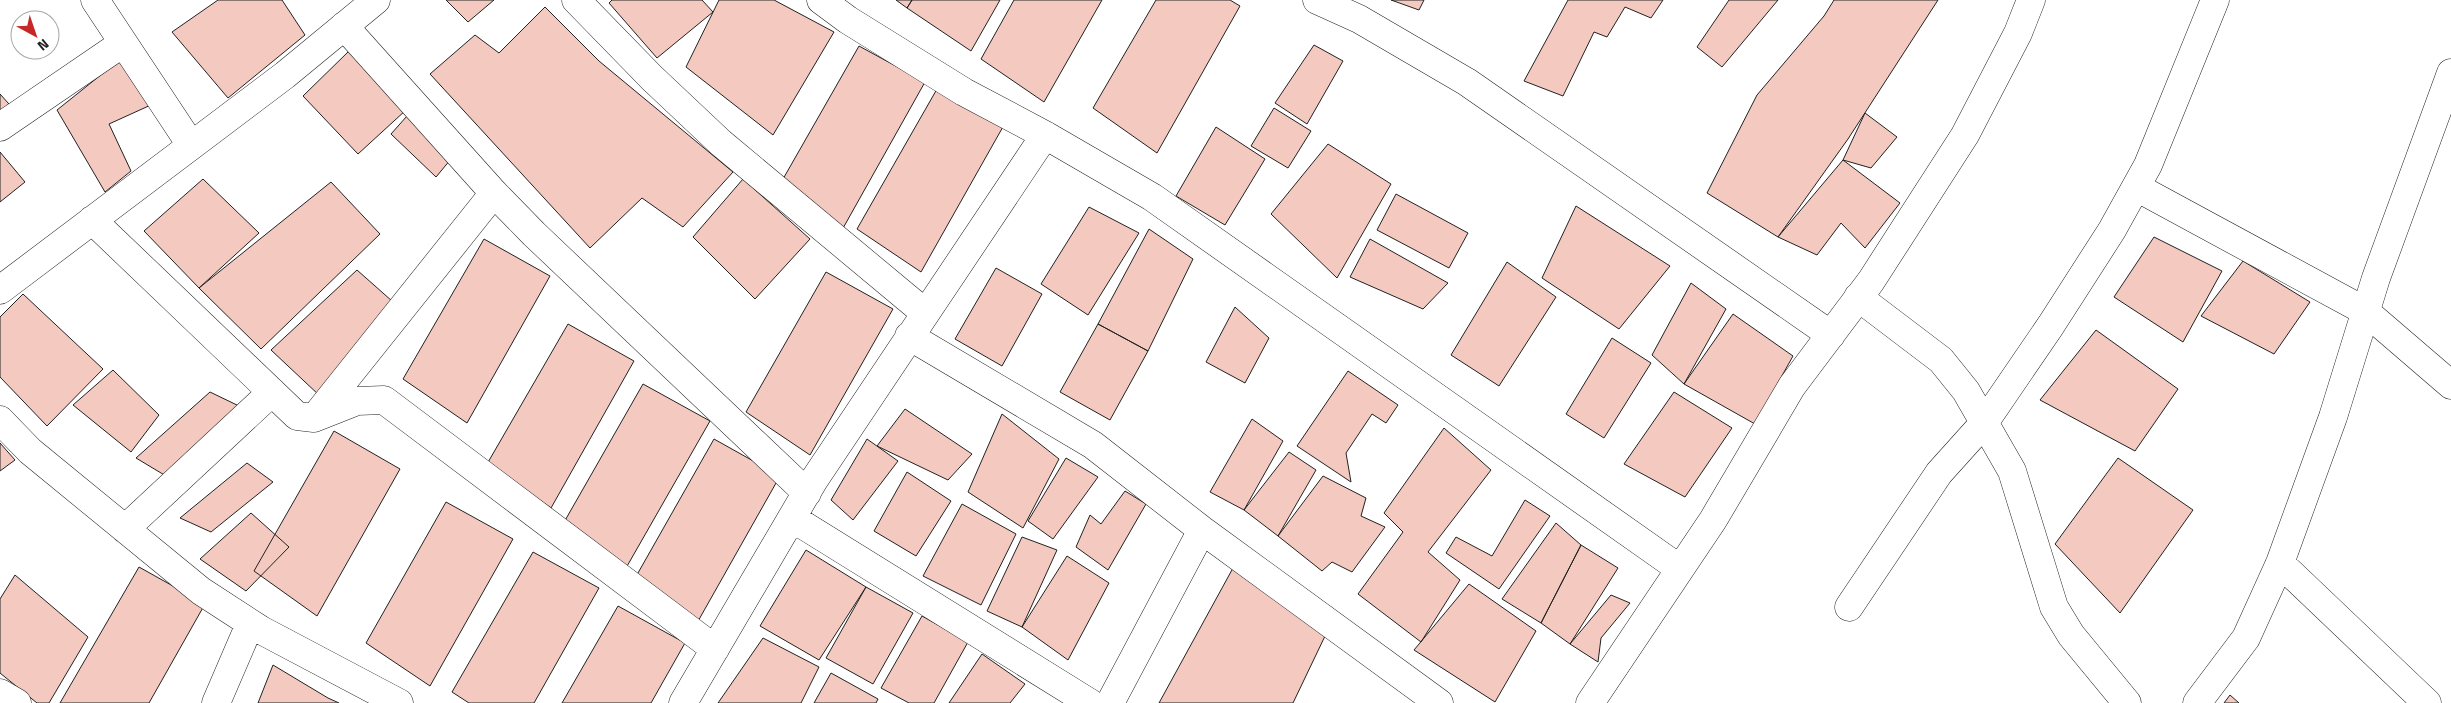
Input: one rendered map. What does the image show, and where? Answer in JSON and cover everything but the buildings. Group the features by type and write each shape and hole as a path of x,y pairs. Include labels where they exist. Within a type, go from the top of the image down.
{"street":[{"path":"95,0 191,145"},
{"path":"576,0 652,78 722,142 924,312"},
{"path":"821,0 848,20 964,92 1045,135 1152,197 1680,569"},
{"path":"1317,0 1359,19 1467,82 1831,335"},
{"path":"1590,703 1713,520 1792,386 1858,297 1965,135 2018,33 2031,0"},
{"path":"1849,607 1939,473 1984,423 2112,230 2148,165 2215,0"},
{"path":"0,290 285,74 373,1"},
{"path":"344,26 494,193 534,234 807,493"},
{"path":"0,127 123,43"},
{"path":"2197,703 2246,638 2280,564 2333,417 2365,311 2451,73"},
{"path":"683,703 807,493 924,312 1045,135"},
{"path":"2136,187 2365,311 2451,385"},
{"path":"314,418 494,193"},
{"path":"92,220 297,416 314,418 357,401 384,400 715,649"},
{"path":"1858,297 1941,360 1966,391 2012,472 2054,607 2071,635 2127,703"},
{"path":"909,336 1093,445 1202,530 1439,703"},
{"path":"125,529 272,392"},
{"path":"0,420 30,451 201,591 250,624 399,703"},
{"path":"792,518 1090,703"},
{"path":"1110,703 1202,530"},
{"path":"2280,564 2425,703"},
{"path":"216,703 250,624"},
{"path":"0,693 17,703"}]}
